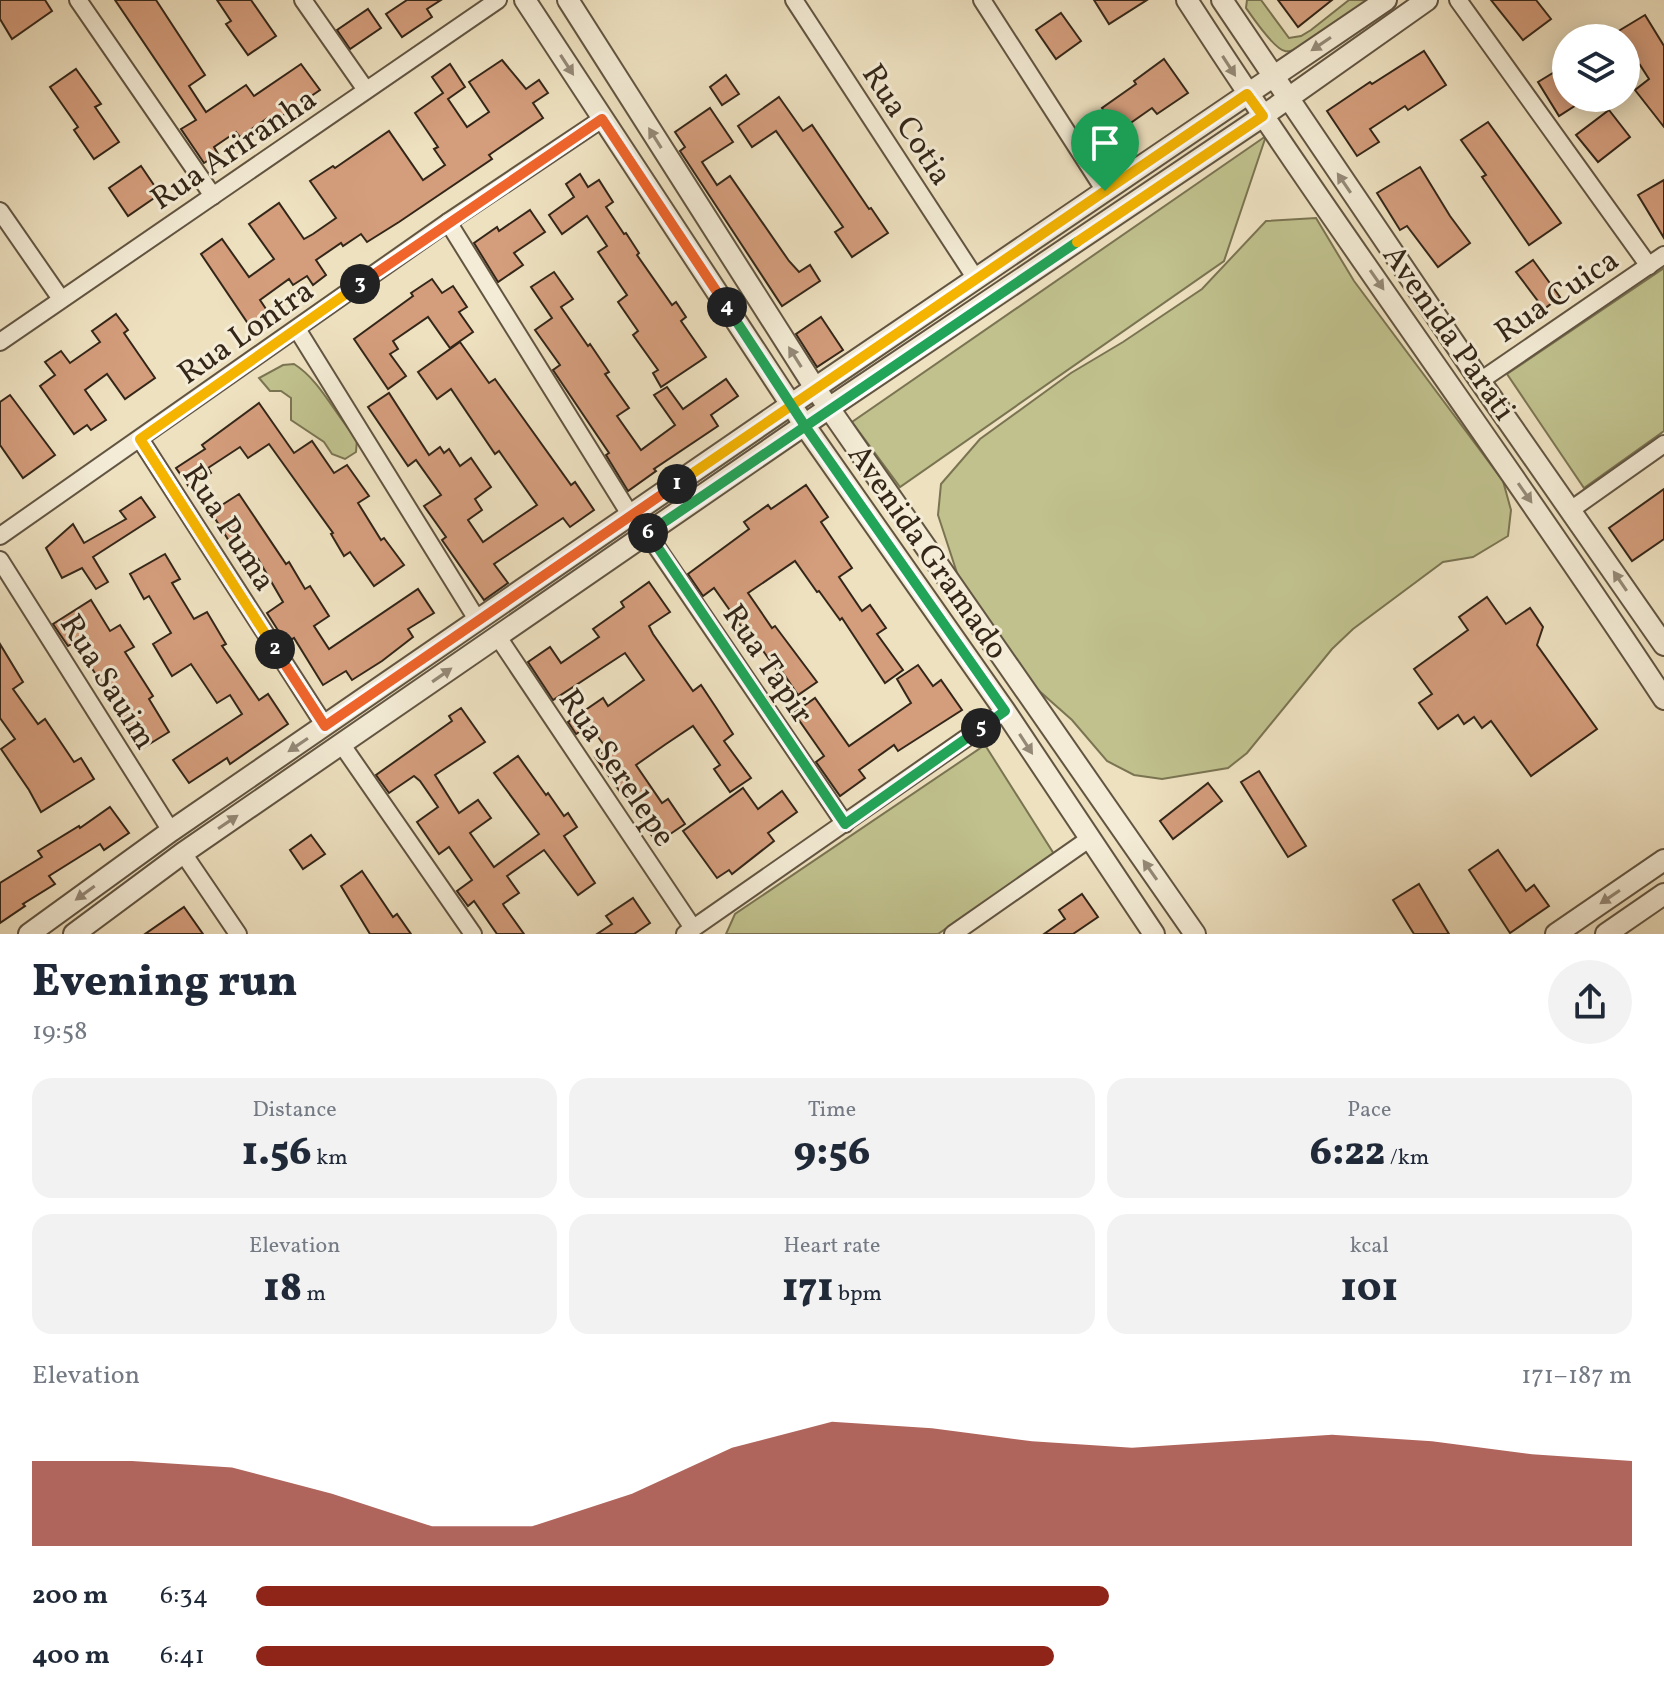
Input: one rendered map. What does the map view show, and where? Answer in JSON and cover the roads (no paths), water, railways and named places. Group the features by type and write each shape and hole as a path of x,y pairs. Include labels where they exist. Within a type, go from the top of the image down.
{"street":[{"path":"78,0 213,196"},
{"path":"303,0 366,90"},
{"name":"Rua Ariranha","path":"0,342 498,0"},
{"name":"Avenida Gramado","path":"525,0 805,426 1005,711 1154,934"},
{"name":"Avenida Gramado","path":"568,0 815,388 1195,934"},
{"name":"Rua Cotia","path":"794,0 976,279"},
{"path":"982,0 1105,191"},
{"name":"Avenida Parati","path":"1187,0 1247,94 1551,530 1664,699"},
{"name":"Avenida Parati","path":"1222,0 1480,381 1664,645"},
{"path":"29,934 171,831 1386,0"},
{"path":"74,934 183,853 829,408 1263,116 1427,0"},
{"path":"1458,0 1649,266"},
{"name":"Rua Lontra","path":"0,536 448,222 602,119"},
{"path":"0,211 61,299"},
{"path":"448,222 631,516"},
{"name":"Rua Cuica","path":"1480,381 1664,255"},
{"path":"297,329 478,621"},
{"name":"Rua Puma","path":"140,439 325,726"},
{"path":"1572,509 1664,444"},
{"name":"Rua Tapir","path":"647,533 845,824"},
{"name":"Rua Sauim","path":"0,560 171,831"},
{"name":"Rua Serelepe","path":"498,637 689,931"},
{"path":"689,931 1005,711"},
{"path":"342,745 473,934"},
{"path":"953,934 1089,839"},
{"path":"183,853 238,934"},
{"path":"1556,934 1664,860"},
{"path":"1606,934 1664,894"}]}
